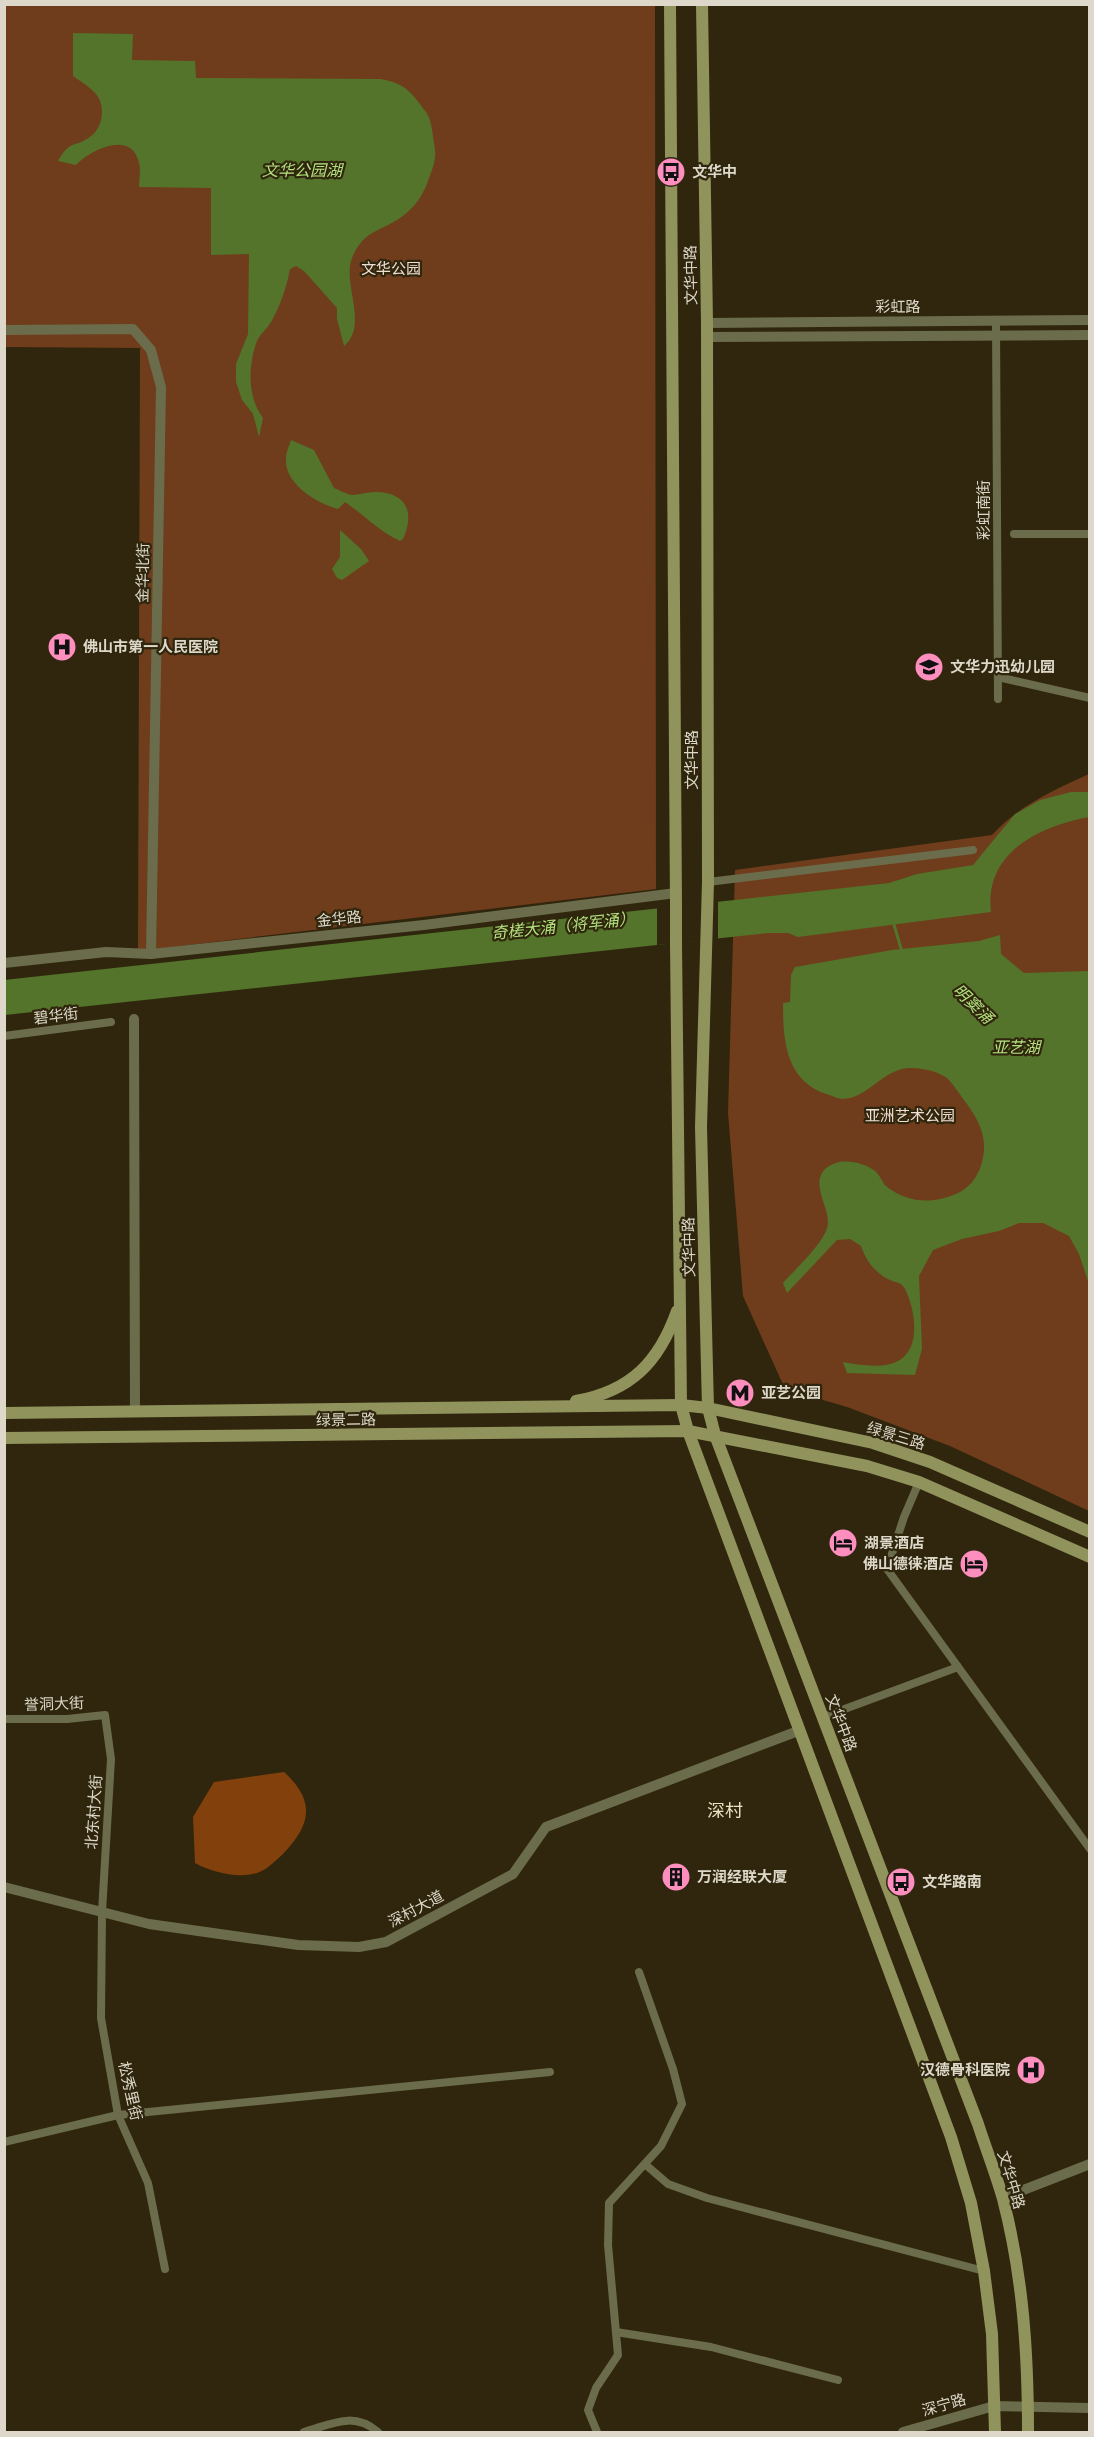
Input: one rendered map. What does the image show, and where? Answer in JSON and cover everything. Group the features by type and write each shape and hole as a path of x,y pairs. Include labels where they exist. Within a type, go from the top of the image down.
{"main road":[{"name":"文华中路","path":"670,4 681,1405 688,1431 798,1731 951,2137 971,2203 984,2271 992,2334 995,2433"},
{"name":"文华中路","path":"702,4 707,323 708,882 701,1127 708,1408 715,1436 978,2124 1003,2198 1019,2275 1026,2334 1028,2433"},
{"path":"543,1407 588,1399 624,1385 651,1363 668,1335 680,1301"},
{"name":"绿景三路","path":"681,1405 708,1408 873,1443 930,1462 1089,1532"},
{"name":"绿景二路","path":"4,1413 681,1405"},
{"path":"688,1431 867,1466 919,1482 1089,1557"},
{"name":"绿景二路","path":"4,1438 688,1431"}],"street":[{"name":"彩虹路","path":"707,323 1089,320"},
{"name":"彩虹南街","path":"996,321 998,699"},
{"name":"金华北街","path":"4,330 133,329 151,350 161,387 151,954"},
{"name":"彩虹路","path":"707,337 1089,335"},
{"path":"1014,534 1089,534"},
{"path":"998,677 1089,698"},
{"path":"708,882 973,850"},
{"name":"金华路","path":"4,963 106,952 151,954 676,899"},
{"path":"134,1019 135,1411"},
{"name":"碧华街","path":"4,1036 111,1022"},
{"path":"919,1482 904,1517 887,1569 1089,1849"},
{"path":"823,1717 958,1666"},
{"name":"誉洞大街","path":"4,1719 67,1719 105,1715"},
{"name":"北东村大街","path":"102,1912 111,1759 105,1715"},
{"name":"深村大道","path":"4,1887 149,1924 298,1945 359,1947 386,1942 513,1874 546,1827 798,1731"},
{"name":"松秀里街","path":"102,1912 101,2018 118,2115 148,2183 165,2269"},
{"path":"597,2433 588,2410 596,2388 618,2355 608,2244 609,2203 661,2146 682,2104 639,1971"},
{"path":"4,2142 118,2115 550,2072"},
{"path":"1003,2198 1089,2164"},
{"path":"646,2165 668,2184 707,2198 984,2271"},
{"path":"616,2332 711,2347 838,2380"},
{"path":"994,2406 1028,2409 1089,2408"},
{"name":"深宁路","path":"903,2433 994,2406"},
{"path":"304,2433 350,2419 368,2423 378,2433"}],"green space":[{"name":"文华公园","path":"5,5 655,5 656,889 138,951 140,348 5,347"},
{"name":"亚洲艺术公园","path":"1089,774 1089,1511 950,1446 847,1407 785,1389 743,1296 728,1113 735,870 992,835 1025,807"}],"shaded area":[{"path":"284,1772 301,1793 306,1813 299,1833 283,1854 264,1870 250,1875 225,1874 195,1863 193,1817 214,1782"}],"water":[{"name":"文华公园湖","path":"73,33 133,34 132,60 195,61 196,78 380,79 389,81 407,90 428,115 432,127 435,157 427,184 422,195 405,214 366,237 356,249 350,268 354,327 351,337 344,346 337,319 337,308 304,271 296,266 290,269 280,303 271,322 257,341 252,360 252,391 263,418 259,437 253,414 242,400 236,382 236,364 248,334 249,254 211,255 211,188 139,187 139,163 135,153 128,147 120,145 100,149 76,165 58,161 66,149 85,140 95,132 102,116 101,104 96,94 73,76"},
{"path":"291,440 314,450 334,488 352,495 372,492 386,493 401,500 408,513 407,530 403,539 400,541 386,533 345,502 338,509 321,503 296,484 287,468 286,454"},
{"path":"340,530 361,549 369,561 342,580 337,578 332,569 340,557"},
{"name":"奇槎大涌（将军涌）","path":"1071,792 1089,792 1089,817 1052,827 1019,845 996,873 991,891 991,912 798,937 788,933 768,933 5,1015 4,980 889,883 917,874 973,865 1015,814 1040,800"},
{"name":"亚艺湖","path":"1000,935 1001,954 1024,973 1089,971 1089,1284 1079,1254 1069,1236 1043,1223 1019,1223 999,1231 962,1239 933,1250 919,1276 922,1349 915,1375 847,1373 843,1362 878,1366 898,1361 906,1355 913,1338 914,1317 909,1297 903,1287 876,1270 868,1262 861,1246 850,1239 837,1240 787,1293 783,1283 817,1245 827,1229 827,1214 819,1181 821,1174 826,1168 836,1163 857,1163 875,1171 886,1186 903,1196 921,1200 940,1199 964,1190 977,1175 982,1162 984,1142 978,1123 968,1106 947,1078 937,1073 917,1068 899,1070 858,1095 843,1099 812,1088 794,1069 786,1044 783,1003 790,1002 791,975 795,967 892,950 979,941"}],"pier":[{"path":"718,900 718,939 657,945 657,907"}],"waterway":[{"name":"明窦涌","path":"893,921 902,952"}],"place":[{"name":"文华中","path":"671,172"},
{"name":"佛山市第一人民医院","path":"62,647"},
{"name":"文华力迅幼儿园","path":"929,667"},
{"name":"亚艺公园","path":"740,1393"},
{"name":"湖景酒店","path":"843,1543"},
{"name":"佛山德徕酒店","path":"974,1564"},
{"name":"万润经联大厦","path":"676,1877"},
{"name":"文华路南","path":"901,1882"},
{"name":"汉德骨科医院","path":"1031,2070"}],"district":[{"name":"深村","path":"725,1811"}]}
